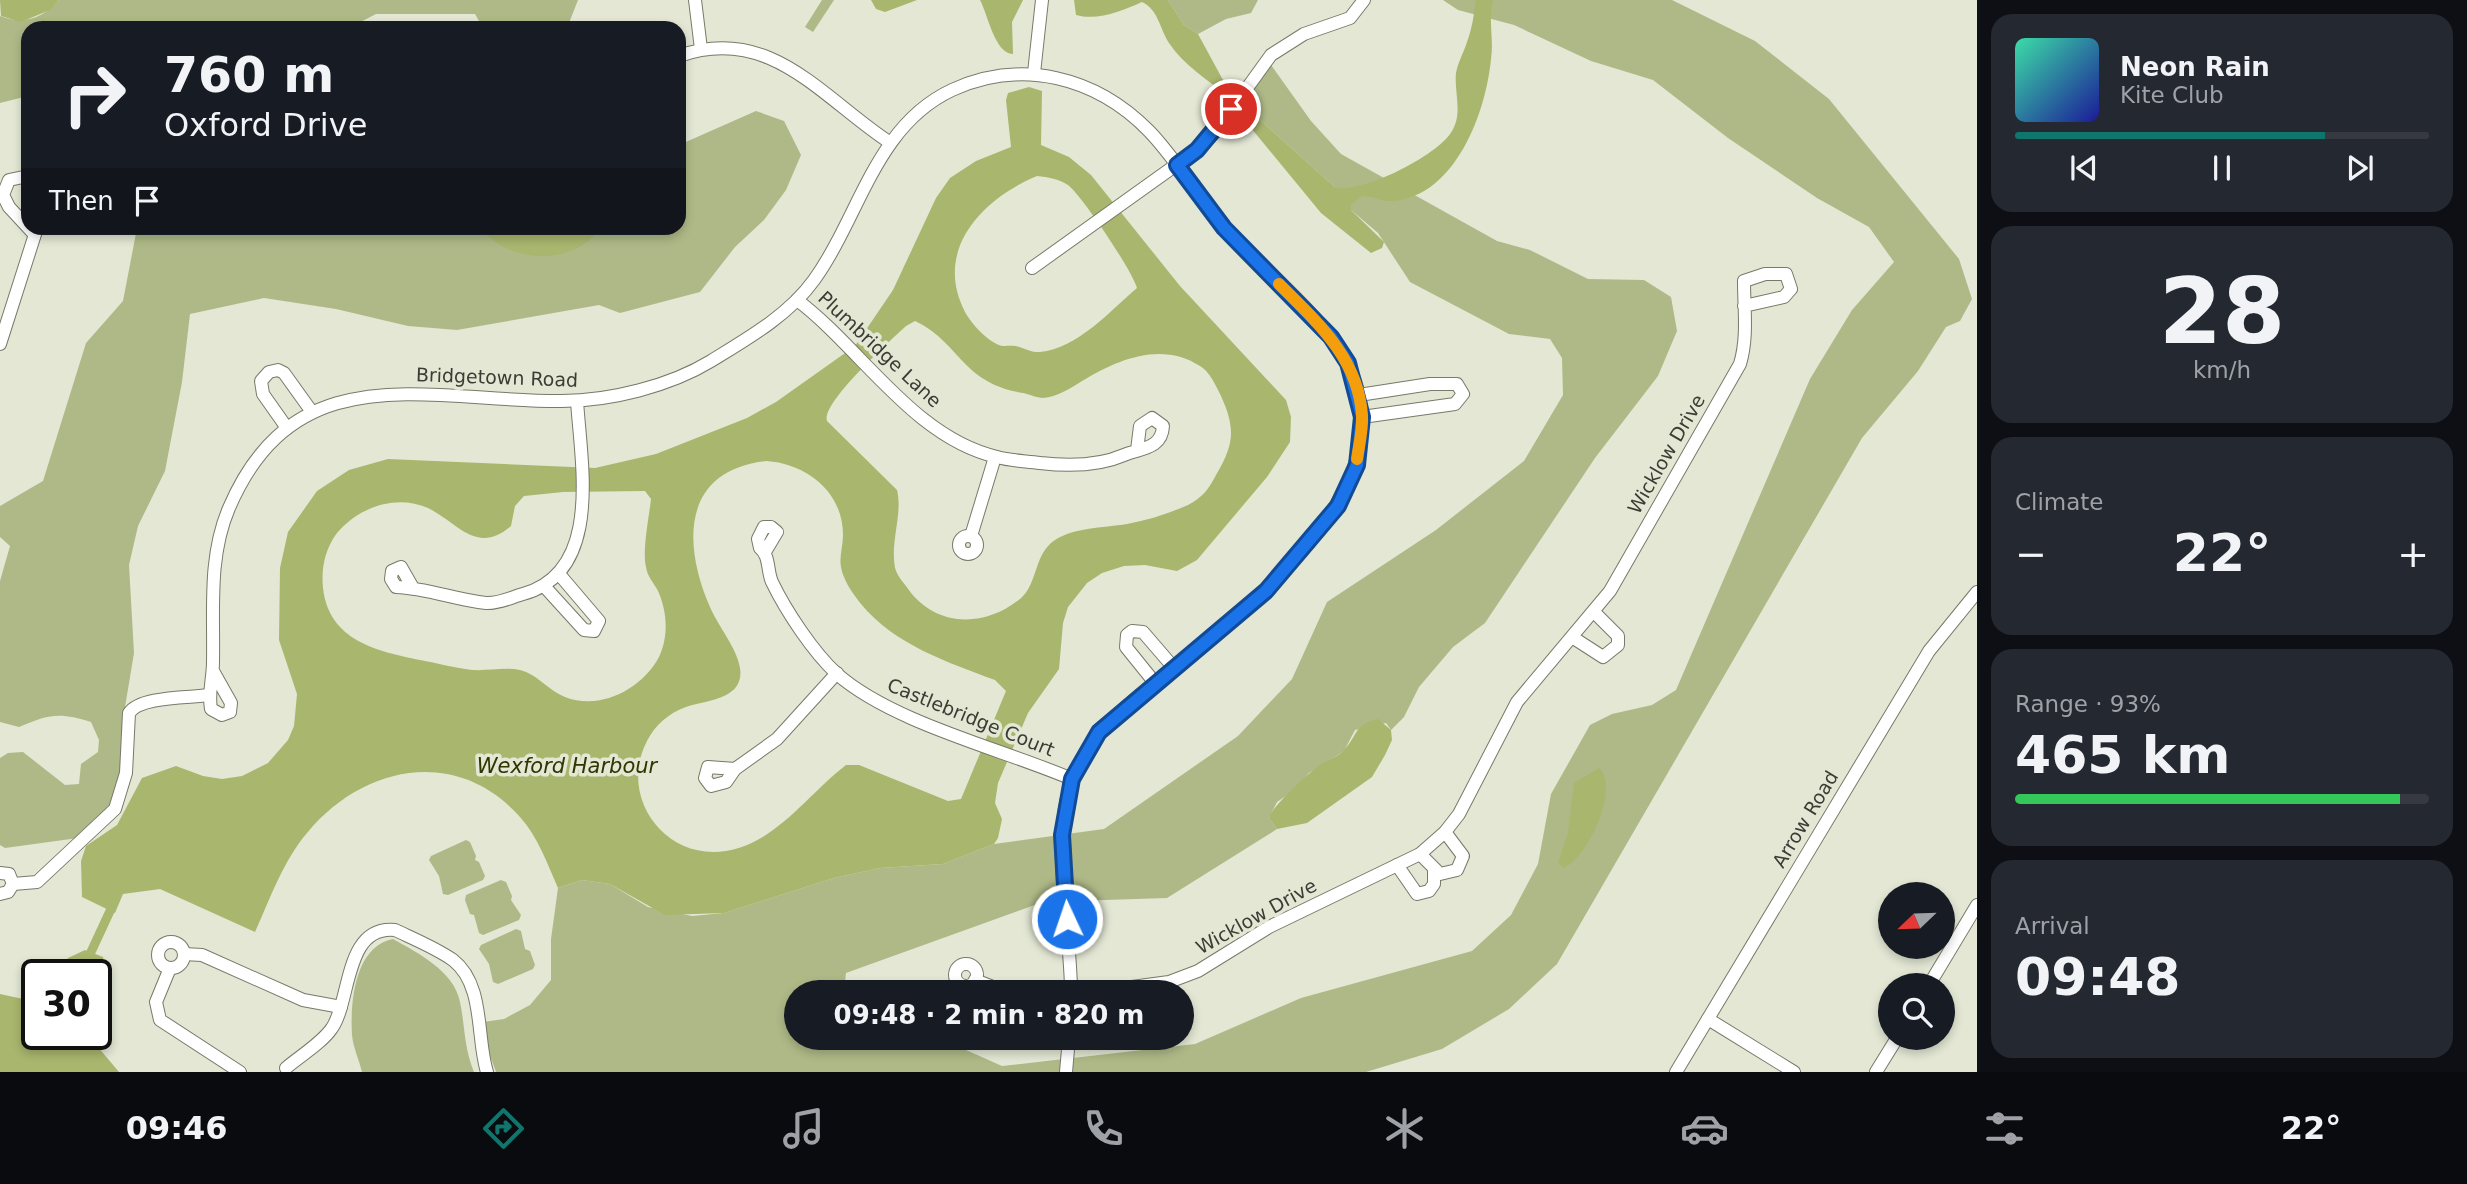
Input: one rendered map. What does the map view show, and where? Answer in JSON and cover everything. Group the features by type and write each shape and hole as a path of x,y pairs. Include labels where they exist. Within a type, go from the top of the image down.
{"street":[{"path":"695,0 701,49"},
{"path":"1034,74 1042,0"},
{"path":"1032,268 1177,165 1216,131 1271,55 1304,34 1350,18 1364,0"},
{"path":"686,54 701,49 732,48 779,60 889,142"},
{"name":"Bridgetown Road","path":"214,671 231,703 230,712 222,715 215,712 209,695 214,671 212,589 219,532 241,479 287,428 312,412 345,400 407,392 577,401 622,396 705,366 797,300 837,245 889,142 910,119 950,91 998,76 1034,74 1083,85 1108,96 1153,135 1224,228 1331,337 1348,363 1359,395 1362,417 1357,465 1338,506 1266,591 1099,732 1072,779 1062,835 1071,980"},
{"path":"21,177 9,180 3,194 9,207 21,218"},
{"path":"0,344 34,235"},
{"name":"Plumbridge Lane","path":"797,300 869,370 925,419 954,439 995,457 1060,465 1115,459 1137,450"},
{"name":"Wicklow Drive","path":"1174,980 1198,971 1269,927 1420,854 1445,832 1459,814 1517,702 1611,591 1740,364 1746,343 1744,306"},
{"path":"287,428 268,402 262,387 265,376 278,370 290,379 312,412"},
{"path":"1359,395 1430,384 1457,384 1462,394 1455,404 1362,417"},
{"path":"413,588 489,604 544,586 559,574 575,548 582,521 577,401"},
{"path":"971,536 995,457"},
{"name":"Castlebridge Court","path":"765,552 771,578 788,612 837,673 889,708 1072,779"},
{"path":"544,586 584,630 594,631 599,621 559,574"},
{"name":"Arrow Road","path":"1676,1072 1929,651 1977,592"},
{"path":"1572,637 1603,657 1618,645 1618,636 1594,612"},
{"path":"1155,683 1126,647 1125,642 1132,631 1143,632 1174,668"},
{"path":"735,769 777,739 837,673"},
{"path":"13,884 37,882 115,809 126,773 129,713 132,708 147,702 209,695"},
{"path":"1420,854 1434,870 1449,874 1461,865 1463,856 1445,832"},
{"path":"1397,865 1417,894 1429,891 1434,884 1434,870"},
{"path":"0,873 9,874 13,884"},
{"path":"0,894 8,892 13,884"},
{"path":"1936,973 1977,905"},
{"path":"284,1071 332,1028 341,1007 348,973 365,942 380,930 395,930 449,958 466,974 473,987 487,1072"},
{"path":"168,943 177,943 184,954 180,965 170,968 159,961 161,948 168,943"},
{"path":"184,954 202,955 303,1000 341,1007"},
{"path":"170,968 156,1002 160,1020 240,1072"},
{"path":"1708,1019 1794,1072"},
{"path":"1066,1072 1068,1050"},
{"path":"1876,1072 1890,1050"},
{"path":"1056,1072 1068,1056"}],"shaded area":[{"path":"59,0 578,0 570,21 479,21 475,14 376,14 362,21 21,21 21,98 0,103 0,16 24,20 39,16"},
{"path":"822,0 834,0 813,32 805,27"},
{"path":"1168,0 1258,0 1251,13 1226,19 1198,34 1184,25"},
{"path":"1443,0 1672,0 1755,41 1829,99 1959,259 1972,299 1960,321 1946,327 1918,371 1862,438 1557,964 1509,1009 1442,1049 1366,1072 496,1072 487,1047 483,1022 504,1019 530,1005 551,980 551,939 558,888 582,880 610,884 648,907 692,916 724,913 834,878 880,868 943,864 994,844 1104,829 1238,736 1292,679 1327,602 1436,530 1524,461 1563,395 1562,358 1550,339 1509,334 1410,282 1378,233 1351,210 1335,187 1241,103 1269,62 1311,121 1341,154 1497,241 1530,250 1588,279 1644,280 1671,297 1677,331 1658,376 1595,458 1485,623 1453,647 1419,687 1404,717 1391,730 1386,723 1355,730 1344,751 1309,773 1296,789 1277,802 1269,818 1277,829 1167,898 1043,902 846,973 845,980 784,980 784,1050 966,1050 1002,1066 1142,1050 1194,1050 1194,1044 1301,998 1472,951 1511,915 1538,864 1551,794 1590,725 1612,714 1652,705 1676,690 1810,379 1852,310 1894,262 1869,227 1817,198 1728,138 1653,80 1591,61 1514,25 1458,10"},
{"path":"756,111 784,121 801,155 786,190 764,220 735,247 700,292 620,313 599,305 457,330 408,326 336,309 264,298 190,314 182,382 165,471 138,526 129,565 134,653 124,713 121,785 108,811 78,838 5,848 0,845 0,758 8,753 23,752 65,785 79,784 81,764 98,752 99,740 91,722 55,716 19,727 0,722 0,581 10,546 0,537 0,506 43,481 86,343 123,301 136,235 686,235 686,142"},
{"path":"466,840 470,842 475,860 479,862 485,876 483,880 448,895 443,894 439,876 429,860 431,856"},
{"path":"501,880 506,882 511,900 521,915 519,920 483,935 479,933 474,915 470,914 466,895"},
{"path":"516,929 521,931 525,949 530,951 535,965 533,969 498,984 493,982 489,964 479,949 481,945"},
{"path":"393,939 434,964 451,981 460,1002 466,1046 474,1072 362,1072 352,1035 354,992 370,952"}],"water":[{"path":"0,0 59,0 50,10 21,22 1,16"},
{"path":"871,0 917,0 885,12 876,9"},
{"path":"980,0 1023,0 1012,22 1013,54 1001,48"},
{"path":"1074,0 1168,0 1184,25 1198,34 1230,93 1227,95 1181,58 1169,43 1152,9 1142,2 1110,14 1084,17 1076,15"},
{"path":"1476,0 1493,0 1492,51 1488,80 1474,126 1464,148 1435,184 1416,195 1394,201 1362,196 1351,205 1351,210 1384,242 1382,248 1371,253 1321,213 1237,111 1241,103 1335,187 1362,185 1398,171 1432,151 1452,131 1458,110 1456,73 1470,32"},
{"name":"Wexford Harbour","path":"1029,87 1042,91 1041,145 1069,157 1091,175 1180,286 1286,400 1291,417 1290,442 1267,477 1197,560 1177,571 1145,565 1124,566 1102,573 1087,583 1068,607 1063,623 1059,669 1028,713 998,783 995,803 1002,819 994,844 943,864 880,868 834,878 724,913 665,915 610,884 582,880 558,888 532,833 520,817 495,795 468,780 440,773 411,773 382,779 355,792 330,810 307,833 291,856 255,932 160,889 123,894 115,913 82,897 81,861 86,846 117,825 142,778 176,766 203,776 222,779 242,776 268,763 288,740 294,726 297,694 279,640 280,568 288,532 317,491 349,470 388,459 595,468 656,454 747,418 776,402 855,346 893,290 936,198 950,178 976,161 1011,147 1006,100 1008,93","holes":["1037,176 1068,185 1106,234 1137,288 1080,336 1067,344 1040,352 1015,346 1001,346 989,339 979,331 965,312 957,289 955,268 959,248 968,229 998,198","915,321 930,330 986,380 1002,388 1041,398 1059,394 1125,360 1155,354 1185,359 1207,372 1221,396 1231,428 1226,455 1208,489 1193,502 1150,519 1077,531 1051,543 1041,556 1026,593 1006,609 975,619 944,616 917,600 896,571 894,548 899,509 897,490 827,421 828,412 845,387 906,326","767,461 782,463 809,474 820,483 837,506 843,535 840,559 842,572 861,604 890,631 906,641 940,659 995,680 1006,691 961,799 948,801 859,765 846,765 776,828 744,846 726,851 704,851 683,846 666,835 652,820 643,803 638,783 640,762 650,735 663,720 674,713 730,693 740,679 738,660 713,614 701,583 693,535 696,513 704,494 718,479 739,467","645,491 651,499 645,560 663,607 665,632 662,649 652,668 642,679 619,694 606,699 578,701 559,694 520,670 472,670 388,652 372,647 345,632 327,606 323,573 329,546 346,524 367,510 391,503 416,504 428,508 468,534 488,538 511,526 515,506 524,496 563,492"]},
{"path":"488,235 594,235 573,250 540,256 507,249"},
{"path":"1378,719 1391,730 1392,740 1372,777 1307,823 1277,829 1269,818 1284,798 1321,764 1342,752 1360,727"},
{"path":"1599,768 1605,778 1606,791 1598,823 1581,852 1572,863 1563,868 1558,862 1568,833 1574,783"},
{"path":"85,950 103,959 67,959"},
{"path":"0,994 21,999 21,1050 100,1050 119,1072 0,1072"}],"waterway":[{"path":"91,952 110,911"}],"slow traffic":[{"path":"1279,284 1331,337 1348,363 1359,395 1362,417 1357,459"}],"route":[{"path":"1067,919 1062,835 1072,779 1099,732 1266,591 1338,506 1357,465 1362,417 1359,395 1348,363 1331,337 1224,228 1177,165 1216,131 1231,109"}]}
